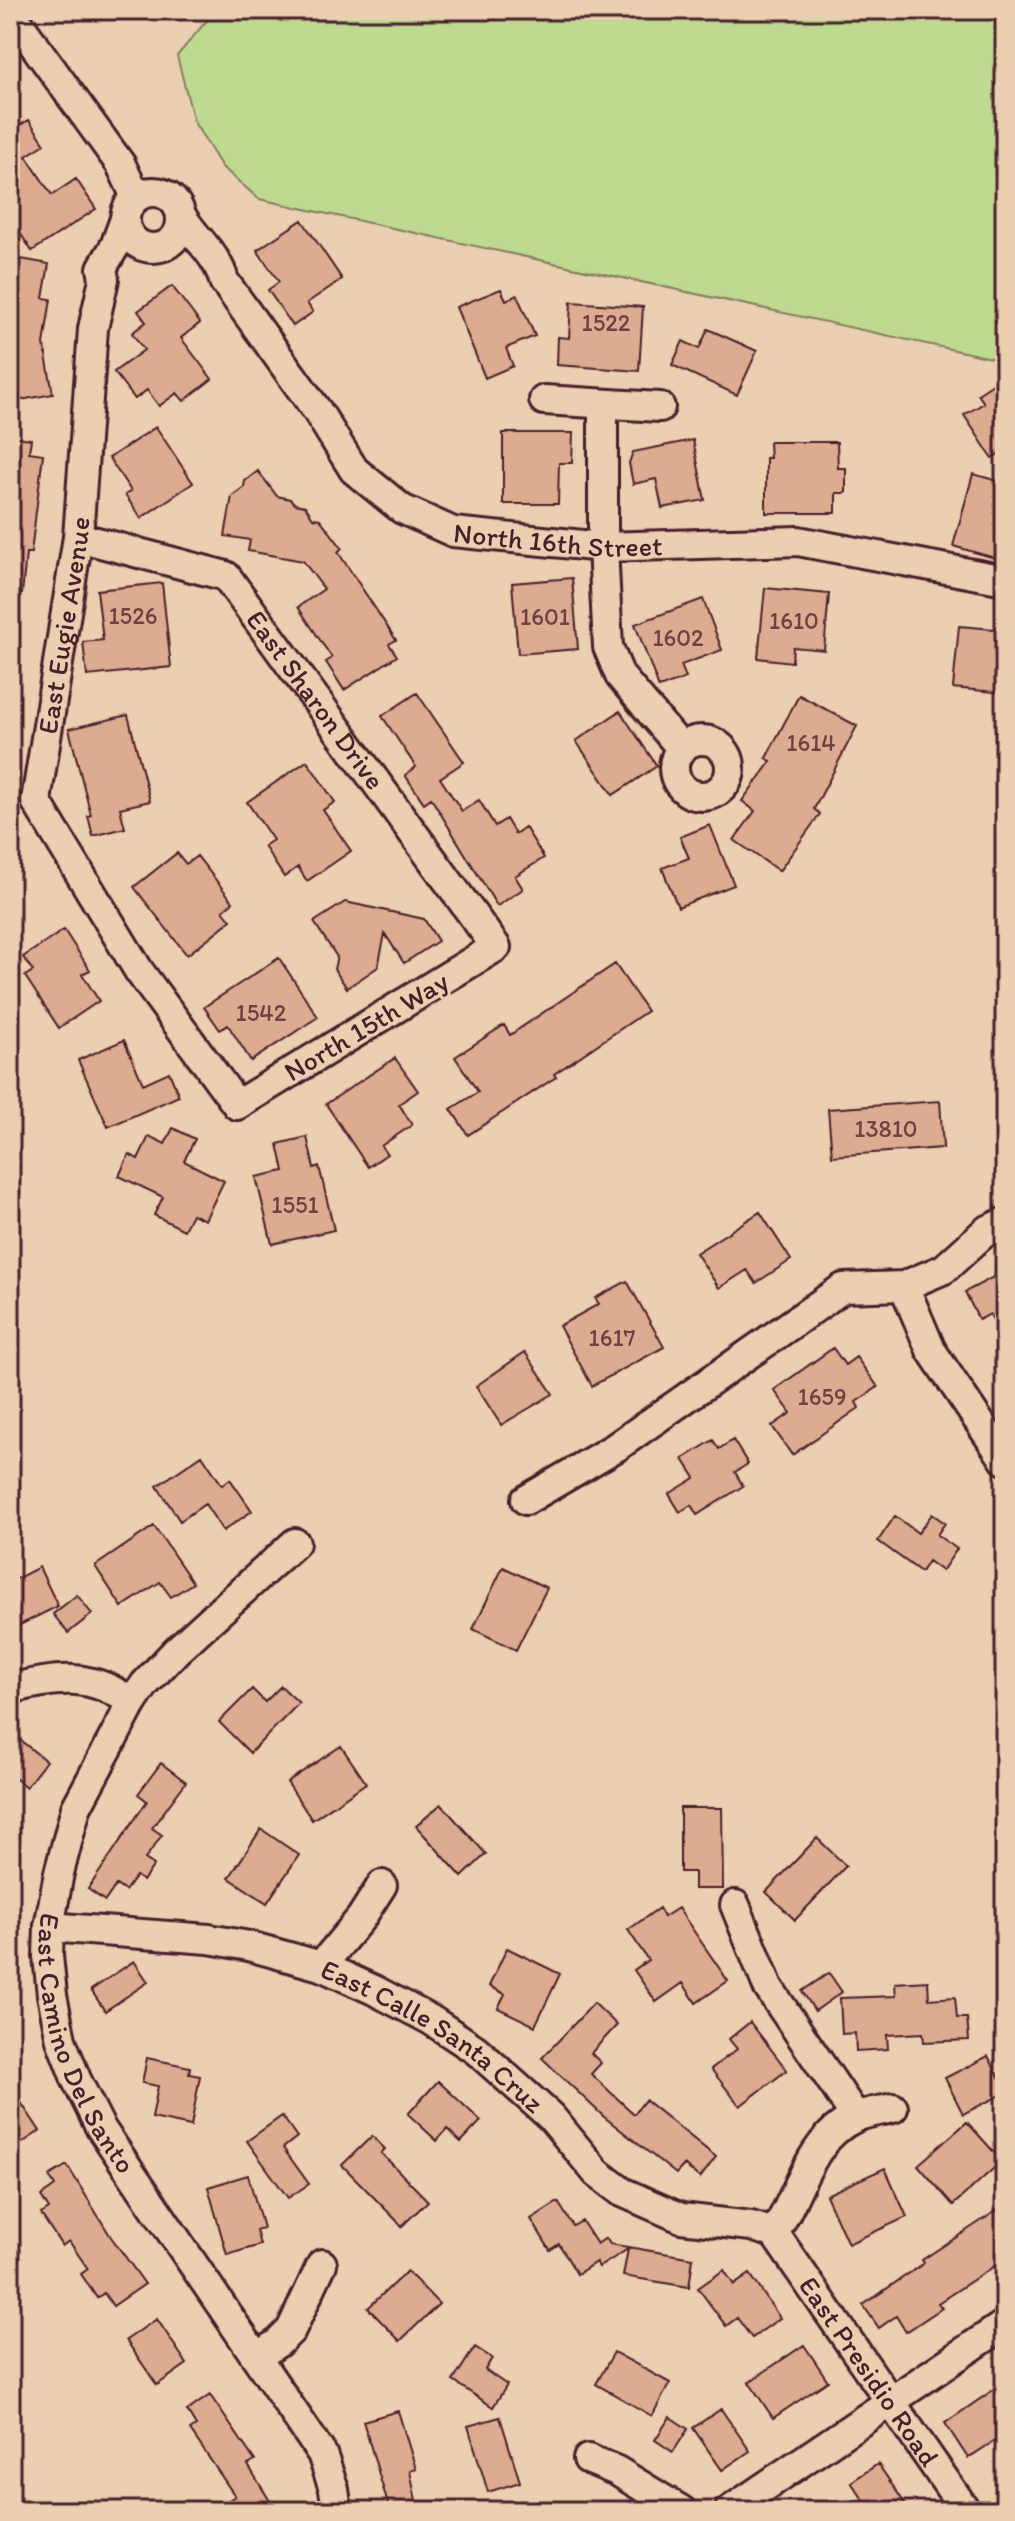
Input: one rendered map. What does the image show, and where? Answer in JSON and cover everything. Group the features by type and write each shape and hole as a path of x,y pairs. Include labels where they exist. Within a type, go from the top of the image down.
{"street":[{"path":"23,22 121,165 130,208 125,228 135,243 158,248"},
{"path":"104,279 113,275 135,252 158,248 176,237 181,215 177,206 163,194 145,193 130,208"},
{"name":"East Eugie Avenue","path":"130,208 115,246 102,268 104,279 93,329 78,537 36,801 139,971 237,1105"},
{"name":"North 16th Street","path":"181,215 188,228 220,265 224,281 318,412 354,470 402,509 453,532 603,547 798,541 1005,580"},
{"name":"North 16th Street","path":"158,248 188,252 208,274 224,281"},
{"path":"544,400 660,407"},
{"path":"603,404 603,547 608,647 620,676 682,749"},
{"name":"East Sharon Drive","path":"78,537 226,576 496,947"},
{"name":"North 15th Way","path":"237,1105 496,947"},
{"path":"526,1500 616,1447 843,1288 904,1286 944,1269 986,1231 1005,1222"},
{"path":"904,1286 931,1350 1002,1448"},
{"name":"East Camino Del Santo","path":"295,1543 176,1651 132,1703 76,1808 59,1873 49,1927 48,1956 61,2040 100,2127 322,2454 334,2489 337,2511"},
{"path":"10,1689 72,1679 95,1681 132,1703"},
{"path":"321,1966 361,1918 382,1885"},
{"path":"735,1905 768,1987 856,2117"},
{"name":"East Calle Santa Cruz","path":"49,1927 209,1939 249,1946 321,1966 431,2020 476,2050 551,2117 597,2173 622,2192 681,2218 751,2226 774,2233"},
{"path":"774,2233 786,2215 806,2165 830,2136 856,2117 893,2108"},
{"name":"East Presidio Road","path":"774,2233 966,2511"},
{"path":"257,2357 291,2330 322,2264"},
{"path":"729,2511 1005,2324"},
{"path":"588,2459 617,2471 682,2511"}],"green space":[{"path":"219,10 1005,10 1005,361 259,199 222,167 194,122 177,56 213,13"}],"building":[{"path":"29,120 45,144 26,156 52,195 76,179 96,209 32,251 10,218 10,131"},
{"path":"302,220 342,279 307,303 313,312 293,326 268,290 279,282 257,250"},
{"path":"10,257 49,264 43,298 51,299 44,344 53,394 10,402"},
{"path":"172,286 200,323 181,338 212,379 184,401 177,393 159,406 147,390 135,399 114,372 144,350 132,333 146,322 138,311"},
{"path":"501,289 506,300 517,295 535,336 506,348 513,366 485,378 456,307"},
{"path":"571,302 643,307 639,371 557,365 558,337 569,338"},
{"path":"708,329 757,351 737,395 672,365 683,341 699,349"},
{"path":"1005,376 1005,450 992,458 964,415 984,403 978,394"},
{"path":"156,427 193,483 141,518 125,495 131,491 109,458"},
{"path":"503,433 573,433 572,463 559,463 558,504 503,504"},
{"path":"10,436 31,439 29,452 43,454 31,553 26,553 22,594 10,593"},
{"path":"693,440 705,500 662,508 656,479 633,484 629,463 633,452"},
{"path":"769,442 837,442 838,468 846,468 846,493 836,493 836,513 766,513"},
{"path":"258,471 277,496 305,506 313,518 320,519 342,548 338,552 396,640 389,644 397,656 344,690 326,662 332,658 298,607 324,589 303,561 248,551 250,540 225,536 232,496"},
{"path":"973,474 1005,483 1005,561 953,546"},
{"path":"572,578 578,649 518,654 512,583"},
{"path":"162,583 171,667 87,676 83,642 103,640 97,590"},
{"path":"765,588 829,594 824,650 793,647 792,662 758,658"},
{"path":"703,599 722,650 681,665 686,678 659,688 635,624"},
{"path":"959,626 1005,630 1005,693 953,688"},
{"path":"417,693 464,762 440,778 462,811 479,800 495,826 506,819 515,834 525,827 544,858 515,876 523,889 497,906 431,798 424,803 405,775 416,767 382,716"},
{"path":"799,695 857,726 814,809 820,814 779,871 734,840 755,811 742,801 771,761 766,758"},
{"path":"620,711 657,766 613,795 576,741"},
{"path":"128,715 150,801 120,808 125,828 93,836 88,816 91,815 69,729"},
{"path":"307,761 335,802 323,810 351,851 307,881 298,867 284,877 264,846 273,840 247,802"},
{"path":"710,825 734,885 678,907 662,868 689,858 680,837"},
{"path":"177,853 186,864 197,856 233,902 223,910 231,920 187,955 134,887"},
{"path":"345,902 424,919 438,941 404,963 385,934 378,967 347,988 334,969 337,957 314,922"},
{"path":"64,930 90,970 82,974 99,1001 59,1028 25,976 33,971 23,957"},
{"path":"279,958 318,1017 251,1061 228,1025 220,1030 204,1007"},
{"path":"615,964 647,1011 554,1074 556,1077 468,1135 451,1109 478,1092 455,1057 504,1025 510,1035"},
{"path":"124,1040 143,1084 169,1072 179,1096 108,1127 78,1060"},
{"path":"395,1058 418,1091 399,1104 412,1125 381,1146 387,1154 368,1167 326,1104"},
{"path":"940,1101 943,1148 832,1156 828,1109"},
{"path":"173,1128 195,1139 184,1161 224,1181 205,1220 192,1214 184,1230 154,1215 163,1197 119,1176 129,1154 138,1159 149,1136 165,1144"},
{"path":"307,1137 314,1168 319,1166 334,1230 272,1244 256,1177 284,1171 278,1144"},
{"path":"760,1212 791,1260 756,1283 747,1270 719,1288 696,1253"},
{"path":"999,1274 1005,1285 1005,1343 990,1314 979,1320 965,1292"},
{"path":"627,1281 664,1347 592,1386 559,1326 599,1304 595,1298"},
{"path":"833,1348 845,1365 856,1357 878,1387 856,1402 859,1408 792,1455 772,1426 791,1413 774,1390"},
{"path":"525,1352 553,1394 501,1425 476,1386"},
{"path":"713,1440 719,1449 733,1440 748,1464 735,1472 743,1486 697,1515 691,1505 680,1512 669,1494 695,1478 683,1459"},
{"path":"202,1455 222,1485 230,1479 252,1511 223,1531 205,1504 180,1521 157,1486"},
{"path":"932,1514 945,1523 937,1535 957,1549 942,1571 928,1561 921,1572 878,1541 895,1516 918,1533"},
{"path":"154,1526 193,1583 171,1597 160,1582 122,1607 95,1566"},
{"path":"39,1567 58,1606 16,1627 10,1616 10,1582"},
{"path":"503,1567 547,1588 516,1650 473,1629"},
{"path":"77,1595 92,1614 68,1633 53,1614"},
{"path":"281,1686 299,1703 250,1753 219,1722 252,1689 265,1702"},
{"path":"10,1732 46,1761 26,1787 10,1774"},
{"path":"341,1746 366,1783 312,1820 287,1782"},
{"path":"161,1763 186,1782 152,1828 162,1835 145,1859 154,1865 143,1881 136,1876 125,1891 116,1885 105,1901 88,1889 147,1801 138,1794"},
{"path":"441,1804 486,1854 462,1877 416,1826"},
{"path":"680,1808 722,1808 723,1889 694,1889 694,1872 680,1872"},
{"path":"261,1829 299,1855 267,1903 229,1878"},
{"path":"817,1838 846,1866 795,1920 766,1892"},
{"path":"659,1908 664,1917 678,1908 728,1981 696,2003 683,1983 656,2002 634,1970 648,1960 628,1930"},
{"path":"507,1948 560,1974 535,2026 498,2008 505,1994 489,1986"},
{"path":"134,1961 148,1982 105,2011 91,1990"},
{"path":"829,1973 842,1992 815,2011 802,1991"},
{"path":"928,1981 929,1999 955,1997 957,2018 967,2018 969,2040 924,2042 923,2033 887,2035 888,2049 856,2051 855,2033 842,2034 840,1998 896,1996 895,1983"},
{"path":"594,2003 617,2025 591,2053 601,2063 591,2074 634,2114 645,2100 716,2157 700,2178 684,2165 676,2174 603,2116 542,2058"},
{"path":"750,2022 787,2070 740,2106 711,2069 737,2049 729,2039"},
{"path":"988,2056 1005,2093 963,2114 945,2078"},
{"path":"147,2058 190,2067 189,2074 200,2076 191,2126 152,2118 158,2086 142,2083"},
{"path":"438,2081 481,2121 461,2142 447,2129 437,2141 408,2114"},
{"path":"10,2086 40,2131 10,2151"},
{"path":"282,2116 297,2137 283,2148 309,2184 288,2198 247,2141"},
{"path":"967,2122 1002,2161 953,2205 918,2165"},
{"path":"372,2136 385,2149 381,2153 428,2201 402,2226 342,2165"},
{"path":"67,2165 111,2237 145,2284 113,2306 104,2293 97,2298 81,2274 88,2269 69,2241 62,2246 41,2214 49,2209 41,2196 55,2186 49,2176"},
{"path":"885,2168 907,2217 848,2244 826,2195"},
{"path":"248,2175 263,2228 256,2230 260,2245 227,2255 208,2187"},
{"path":"558,2202 573,2226 582,2221 597,2244 606,2238 610,2244 693,2258 689,2287 623,2276 628,2249 599,2267 596,2262 577,2274 559,2244 550,2250 531,2219"},
{"path":"1005,2205 1005,2259 938,2303 942,2308 906,2332 896,2316 879,2328 863,2305 924,2263 922,2260"},
{"path":"724,2270 734,2285 750,2274 780,2318 752,2338 737,2318 726,2326 698,2288"},
{"path":"407,2271 439,2304 400,2341 368,2308"},
{"path":"157,2319 187,2364 157,2385 126,2340"},
{"path":"804,2345 828,2381 773,2418 749,2382"},
{"path":"475,2347 492,2358 485,2370 507,2385 493,2407 453,2381"},
{"path":"614,2352 670,2383 652,2416 596,2384"},
{"path":"1005,2382 1005,2434 968,2458 945,2423"},
{"path":"210,2395 255,2461 248,2465 276,2511 211,2511 235,2496 190,2430 196,2426 187,2411"},
{"path":"721,2409 750,2451 722,2470 693,2428"},
{"path":"398,2411 416,2469 410,2471 418,2511 390,2511 363,2421"},
{"path":"500,2417 520,2482 488,2492 468,2426"},
{"path":"670,2417 688,2429 673,2452 655,2440"},
{"path":"878,2464 910,2511 871,2511 851,2482"}]}
